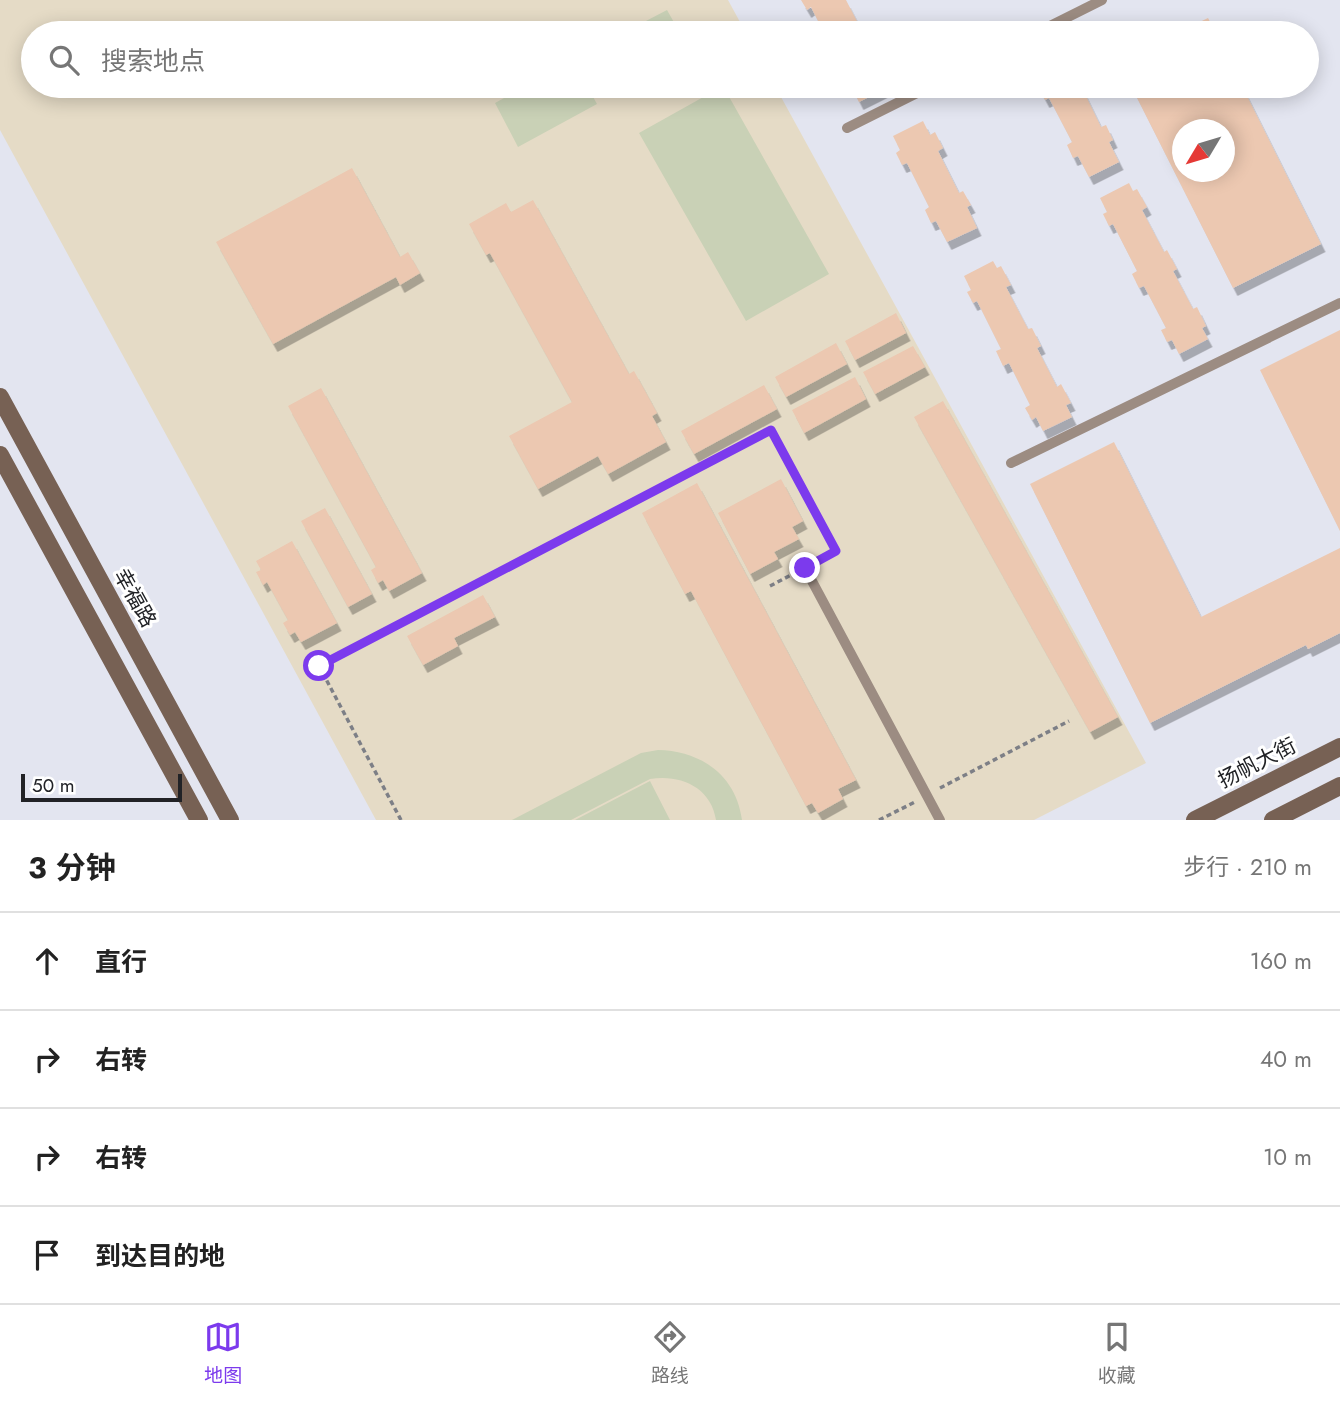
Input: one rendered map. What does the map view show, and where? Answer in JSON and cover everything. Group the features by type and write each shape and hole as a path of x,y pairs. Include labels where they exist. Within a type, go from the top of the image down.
{"street":[{"name":"幸福路","path":"0,397 230,820"},
{"path":"0,454 199,820"},
{"name":"扬帆大街","path":"1195,820 1340,747"},
{"path":"1273,820 1340,786"}],"lane":[{"path":"1060,21 1101,0"},
{"path":"847,128 908,98"},
{"path":"1011,463 1340,303"},
{"path":"805,568 940,820"}],"path":[{"path":"401,820 319,666 771,430 836,551 770,586"},
{"path":"879,820 1069,721"}],"shaded area":[{"path":"0,0 728,0 739,21 21,21 21,98 782,98 1146,763 1034,820 376,820 0,130"}],"green space":[{"path":"667,10 673,21 646,21"},
{"path":"504,98 594,98 597,104 518,147 495,103"},
{"path":"702,98 730,98 829,274 746,321 639,133"},
{"path":"658,750 688,755 714,768 732,790 742,820 716,820 708,799 701,791 683,781 661,778 650,779 571,820 512,820 641,753"},
{"path":"650,781 670,820 575,820"}],"building":[{"path":"801,0 846,0 857,21 818,21 811,7 807,10"},
{"path":"1049,98 1087,98 1101,127 1106,125 1113,140 1109,142 1119,162 1089,177 1078,156 1073,158 1067,145 1072,142"},
{"path":"1137,98 1248,98 1321,244 1233,288 1179,182 1235,182 1235,119 1172,119 1172,167"},
{"path":"923,121 930,135 935,132 943,148 938,151 959,193 963,191 971,205 967,207 977,228 947,242 936,221 931,223 925,210 929,207 907,163 902,165 896,153 900,150 893,136"},
{"path":"352,168 400,257 408,252 420,273 400,285 396,277 273,344 216,242"},
{"path":"1129,183 1133,191 1137,189 1147,207 1142,210 1164,252 1167,250 1177,269 1173,271 1193,309 1197,307 1206,326 1202,328 1208,339 1179,354 1172,340 1167,342 1161,330 1166,328 1144,286 1139,288 1132,274 1137,271 1113,224 1109,226 1103,214 1107,212 1100,198"},
{"path":"533,200 629,374 634,371 657,413 652,416 666,442 608,474 598,456 538,489 509,436 572,402 490,253 486,255 469,224 506,203 511,212"},
{"path":"993,261 997,268 1001,266 1011,285 1006,287 1028,329 1032,328 1041,346 1037,348 1057,387 1061,384 1071,403 1066,405 1072,417 1043,431 1036,417 1032,420 1025,408 1030,405 1009,363 1003,366 996,351 1001,349 977,301 973,303 967,292 971,290 964,276"},
{"path":"896,313 906,333 855,360 845,341"},
{"path":"1340,330 1340,531 1260,370"},
{"path":"836,343 847,364 786,397 775,377"},
{"path":"913,346 925,367 875,394 863,372"},
{"path":"855,377 866,399 804,433 792,410"},
{"path":"764,385 777,409 694,454 681,431"},
{"path":"321,388 422,573 389,591 383,580 378,583 371,570 376,567 288,406"},
{"path":"943,401 1118,717 1090,732 914,417"},
{"path":"1114,442 1201,617 1340,548 1340,633 1308,649 1306,645 1150,723 1030,484"},
{"path":"781,479 803,521 792,527 799,539 774,552 778,559 750,574 718,513"},
{"path":"697,483 856,780 838,789 843,799 818,813 812,803 806,806 691,591 685,594 642,513"},
{"path":"325,508 372,594 348,607 301,521"},
{"path":"292,541 337,623 301,642 295,632 290,635 283,623 288,620 267,582 263,585 256,572 261,570 256,561"},
{"path":"483,595 495,617 454,638 458,646 423,665 407,636"}],"route":[{"path":"319,666 771,430 836,551 805,568"}]}
